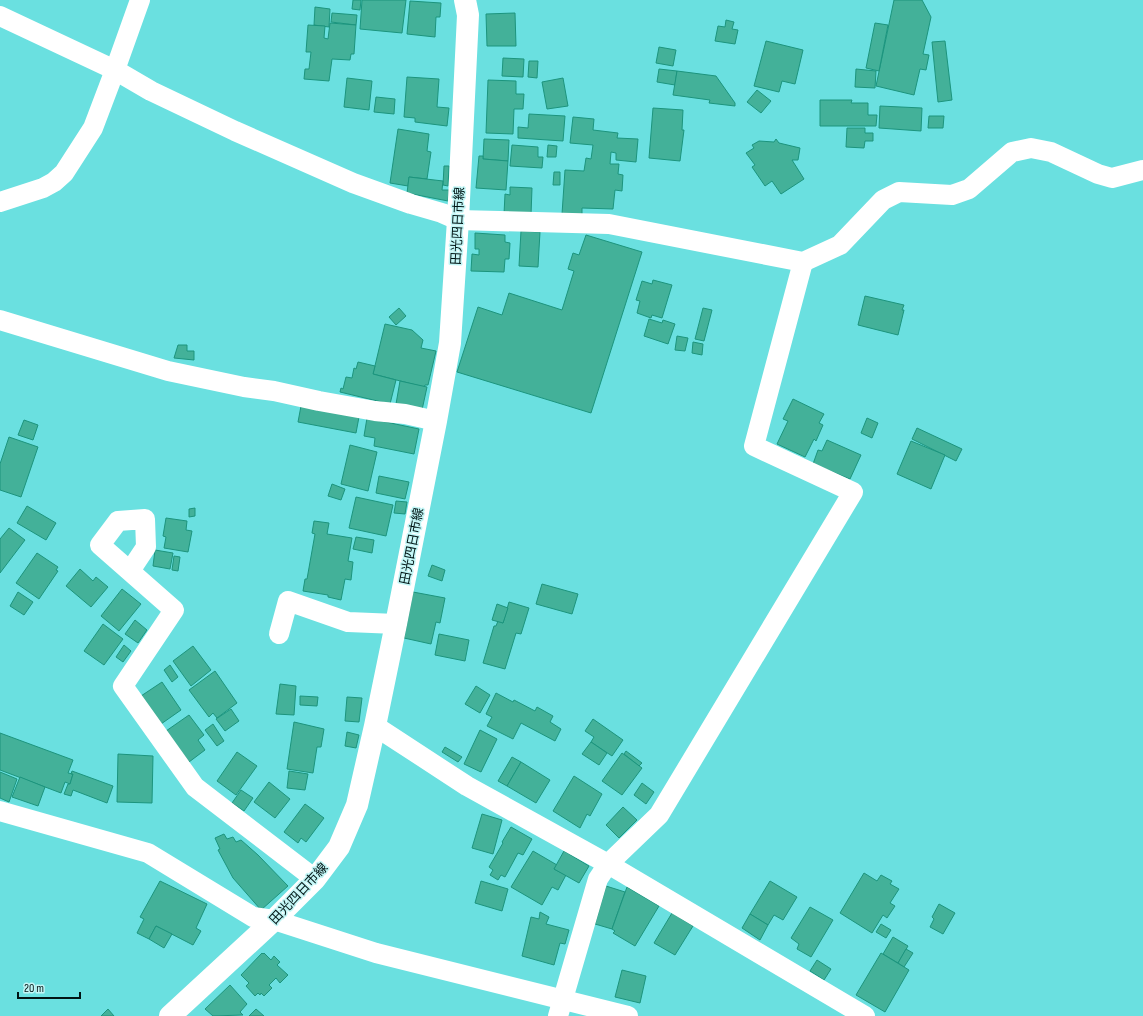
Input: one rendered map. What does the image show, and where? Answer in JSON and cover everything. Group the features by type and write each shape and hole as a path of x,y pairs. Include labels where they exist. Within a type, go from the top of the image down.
{"main road":[{"name":"田光四日市線","path":"170,1016 274,920 315,879 339,847 357,805 376,726 450,343 458,220 468,15 465,0"}],"street":[{"path":"0,202 43,188 54,182 64,173 93,128 140,0"},
{"path":"0,16 115,70 151,91 235,131 353,183 411,204 442,213 458,220 609,224 803,262 840,245 883,200 899,192 952,194 969,189 1012,152 1031,148 1051,152 1098,174 1112,178 1143,170"},
{"path":"560,1008 598,879 608,864 659,815 853,492 754,446 803,262"},
{"path":"0,320 168,371 319,401 375,411 405,414 436,421"},
{"path":"130,571 174,610 123,686 195,787 315,879"},
{"path":"279,634 288,601 348,622 396,624"},
{"path":"376,726 467,786 608,864 865,1016"},
{"path":"0,811 148,853 253,917 274,920 376,953 560,1008 628,1016"}],"building":[{"path":"353,0 361,0 360,10 352,9"},
{"path":"362,0 406,0 402,33 360,29"},
{"path":"894,0 922,0 931,17 923,54 929,55 926,70 920,69 914,95 876,86"},
{"path":"410,1 441,3 440,17 436,17 435,37 407,34"},
{"path":"315,7 330,9 329,27 314,25"},
{"path":"332,13 357,15 356,25 331,22"},
{"path":"515,13 516,46 487,46 486,14"},
{"path":"726,20 734,22 732,29 738,30 735,44 715,41 718,26 725,27"},
{"path":"330,23 356,25 354,54 351,54 350,60 332,59 329,81 304,79 305,69 309,69 311,52 306,52 308,25 325,26 324,38 328,39"},
{"path":"875,23 888,25 879,71 866,68"},
{"path":"766,41 803,50 795,84 782,81 779,92 754,86"},
{"path":"945,41 952,100 938,102 932,42"},
{"path":"659,47 676,50 673,66 656,63"},
{"path":"503,58 524,59 523,77 502,76"},
{"path":"529,61 538,61 537,78 528,77"},
{"path":"659,69 677,71 675,85 657,82"},
{"path":"856,69 876,71 875,88 855,87"},
{"path":"677,71 716,76 735,103 735,106 709,103 710,100 673,95"},
{"path":"407,77 439,79 437,107 449,108 447,126 415,122 415,118 404,117"},
{"path":"347,78 372,81 369,110 344,107"},
{"path":"563,78 568,106 547,109 542,82"},
{"path":"488,80 516,81 516,94 524,94 523,109 514,109 513,134 486,133"},
{"path":"757,90 771,101 761,113 747,102"},
{"path":"376,97 395,99 394,114 374,112"},
{"path":"820,100 852,100 851,103 868,103 868,115 877,115 876,126 820,126"},
{"path":"880,106 922,108 921,131 879,128"},
{"path":"653,108 683,110 682,130 684,130 680,161 649,158"},
{"path":"529,114 565,116 563,141 518,138 518,127 528,128"},
{"path":"929,116 944,116 943,128 928,128"},
{"path":"573,117 594,119 593,130 618,133 617,138 638,139 636,162 616,160 616,153 611,152 610,164 619,164 618,174 623,175 622,191 615,190 613,209 582,208 582,216 562,214 565,170 584,171 586,158 591,159 593,145 570,143"},
{"path":"847,128 865,128 865,133 873,133 873,141 865,141 864,148 846,147"},
{"path":"398,129 429,134 427,151 431,152 427,179 409,177 408,186 390,183"},
{"path":"484,139 509,140 508,161 483,159"},
{"path":"776,139 779,143 800,148 798,160 792,160 804,179 781,194 772,181 765,186 752,167 755,165 746,153 754,148 752,145 759,141 774,142"},
{"path":"512,145 538,147 538,157 543,157 542,168 510,166"},
{"path":"548,145 557,146 556,157 547,157"},
{"path":"479,156 483,156 483,159 508,161 506,190 476,188"},
{"path":"444,166 449,166 448,186 443,185"},
{"path":"554,172 560,172 560,185 553,185"},
{"path":"409,177 443,181 442,190 449,190 448,201 407,193"},
{"path":"510,187 532,188 531,215 504,214 505,194 510,195"},
{"path":"521,231 540,232 538,267 519,266"},
{"path":"475,233 505,235 505,242 510,243 509,259 505,259 504,272 471,271 472,254 479,255 479,249 475,249"},
{"path":"586,235 642,252 591,413 457,372 478,307 502,315 509,293 562,310 574,271 568,269 573,253 579,255"},
{"path":"653,280 672,285 662,318 652,315 651,318 637,313 640,301 636,300 642,281 652,284"},
{"path":"865,296 904,305 898,335 858,325"},
{"path":"399,308 406,316 396,325 389,317"},
{"path":"703,308 712,310 704,341 695,339"},
{"path":"649,319 662,323 663,320 675,324 668,344 644,336"},
{"path":"385,324 412,330 423,340 421,348 436,351 428,385 425,385 424,387 373,374"},
{"path":"677,336 688,338 685,351 675,350"},
{"path":"693,342 703,344 702,355 692,353"},
{"path":"178,345 187,345 187,351 194,351 194,360 174,358"},
{"path":"358,362 375,366 373,374 396,380 390,404 340,392 341,388 343,389 346,377 352,378 354,368 356,369"},
{"path":"400,381 427,387 422,410 396,404"},
{"path":"793,399 824,414 819,423 823,425 816,441 814,439 805,457 777,444 788,421 783,419"},
{"path":"301,406 359,417 356,433 298,422"},
{"path":"367,418 419,429 414,454 374,446 375,438 364,436"},
{"path":"867,418 878,423 872,438 861,433"},
{"path":"24,420 38,425 33,440 18,435"},
{"path":"917,428 962,449 956,461 912,439"},
{"path":"9,437 38,447 21,497 0,490 0,464"},
{"path":"827,440 861,455 850,479 813,464 818,450 822,451"},
{"path":"911,441 945,455 931,489 897,474"},
{"path":"350,445 377,452 368,491 341,484"},
{"path":"379,476 409,482 405,499 376,493"},
{"path":"332,484 345,489 341,500 328,496"},
{"path":"356,497 393,505 386,536 349,528"},
{"path":"396,501 407,502 405,514 394,513"},
{"path":"27,506 56,523 46,540 17,523"},
{"path":"195,508 195,516 189,517 189,509"},
{"path":"166,518 187,521 186,530 192,531 188,552 164,548 166,537 163,536"},
{"path":"314,521 329,523 327,534 352,538 348,561 353,562 351,580 345,579 341,600 328,597 328,595 303,591 305,579 307,579 315,534 312,533"},
{"path":"9,528 25,540 0,573 0,539"},
{"path":"356,537 374,540 372,553 353,549"},
{"path":"155,550 173,553 170,569 153,566"},
{"path":"37,553 58,567 56,570 58,571 39,599 16,583"},
{"path":"174,556 180,557 178,571 172,570"},
{"path":"432,565 445,570 442,581 428,576"},
{"path":"80,569 93,581 96,577 108,587 91,607 66,586"},
{"path":"542,584 578,594 572,614 536,604"},
{"path":"122,589 141,604 119,631 101,616"},
{"path":"18,592 33,602 24,615 10,606"},
{"path":"413,592 445,598 440,623 436,622 431,644 404,638"},
{"path":"509,602 529,608 521,634 516,633 505,669 483,663 494,626 496,626 498,621 503,623"},
{"path":"497,604 508,608 503,623 492,620"},
{"path":"135,620 147,630 138,643 125,634"},
{"path":"103,624 123,639 104,665 84,651"},
{"path":"439,634 469,640 465,661 435,655"},
{"path":"124,645 131,651 123,662 116,657"},
{"path":"193,646 211,670 191,686 173,661"},
{"path":"170,665 178,677 172,682 164,670"},
{"path":"215,671 237,703 217,718 213,713 209,717 189,690"},
{"path":"162,682 181,710 161,724 141,696"},
{"path":"280,684 296,686 294,715 276,714"},
{"path":"476,686 490,695 480,713 465,704"},
{"path":"496,693 535,711 537,707 553,716 550,722 561,729 555,741 521,723 513,739 487,726 492,717 486,714"},
{"path":"300,696 318,697 317,706 300,705"},
{"path":"347,697 362,698 359,722 345,721"},
{"path":"231,709 239,721 225,731 216,719"},
{"path":"189,715 204,735 198,740 205,750 189,762 166,731"},
{"path":"593,719 623,740 612,756 591,742 594,737 585,731"},
{"path":"294,722 324,729 321,747 317,747 313,773 287,769"},
{"path":"213,724 224,741 217,746 205,730"},
{"path":"480,730 497,739 481,772 464,764"},
{"path":"347,732 359,735 356,748 345,746"},
{"path":"0,733 73,760 68,773 73,774 70,784 65,782 61,793 0,770"},
{"path":"591,742 607,753 599,765 582,754"},
{"path":"445,747 462,757 458,762 442,752"},
{"path":"626,751 642,763 639,766 624,754"},
{"path":"237,752 257,766 236,795 217,781"},
{"path":"622,753 642,768 622,795 602,781"},
{"path":"118,754 153,756 152,803 117,802"},
{"path":"512,757 521,762 507,786 498,781"},
{"path":"521,762 550,780 536,803 507,786"},
{"path":"72,771 113,786 107,803 73,790 71,796 64,794 68,784 70,784 73,774 71,774"},
{"path":"289,771 308,774 305,790 287,788"},
{"path":"0,772 17,779 9,802 0,798"},
{"path":"574,776 602,794 590,816 587,814 580,828 553,811"},
{"path":"20,777 45,787 38,806 12,797"},
{"path":"269,782 290,799 275,818 254,802"},
{"path":"642,783 654,792 646,804 634,795"},
{"path":"241,790 253,798 244,811 232,803"},
{"path":"305,804 324,818 306,842 301,838 298,843 284,832"},
{"path":"623,807 637,820 619,838 606,825"},
{"path":"482,814 502,820 493,854 472,848"},
{"path":"511,827 532,839 523,855 518,853 505,877 501,875 498,880 490,875 493,870 489,867"},
{"path":"224,834 227,839 233,837 236,842 241,840 288,886 261,910 233,878 218,850 220,849 215,838"},
{"path":"533,851 557,865 554,869 566,875 558,890 552,887 542,905 511,887"},
{"path":"564,851 589,866 579,883 554,869"},
{"path":"864,873 877,881 881,875 892,881 890,884 899,889 890,903 895,906 887,918 883,915 872,933 840,913"},
{"path":"160,881 207,904 196,928 201,931 193,945 156,926 149,939 137,933 144,919 140,917"},
{"path":"481,881 508,889 502,911 475,903"},
{"path":"770,881 797,897 783,920 774,915 768,925 750,914"},
{"path":"606,886 625,892 612,929 595,924"},
{"path":"627,887 659,906 635,946 613,933 615,931 612,929"},
{"path":"939,904 955,913 943,934 930,927 934,919 932,917"},
{"path":"810,907 833,920 811,957 797,949 799,944 791,938"},
{"path":"540,912 549,917 546,924 569,930 565,944 560,943 554,965 522,956 531,917 539,919"},
{"path":"672,913 693,926 675,955 654,943"},
{"path":"750,914 768,925 760,940 742,928"},
{"path":"881,924 891,930 886,938 876,932"},
{"path":"156,926 172,934 164,948 149,939"},
{"path":"893,937 908,946 898,963 883,954"},
{"path":"906,949 913,953 904,967 898,963"},
{"path":"262,953 264,953 271,960 274,956 280,962 277,965 288,975 280,983 276,978 269,985 272,988 264,996 261,993 260,995 258,993 255,996 246,986 249,983 241,975"},
{"path":"881,953 909,970 885,1012 856,995"},
{"path":"817,960 831,969 824,980 810,971"},
{"path":"622,970 646,976 640,1003 615,997"},
{"path":"230,985 247,1004 240,1012 243,1015 213,1016 205,1009"},
{"path":"108,1009 114,1016 101,1016"},
{"path":"256,1009 264,1016 249,1016"}]}
